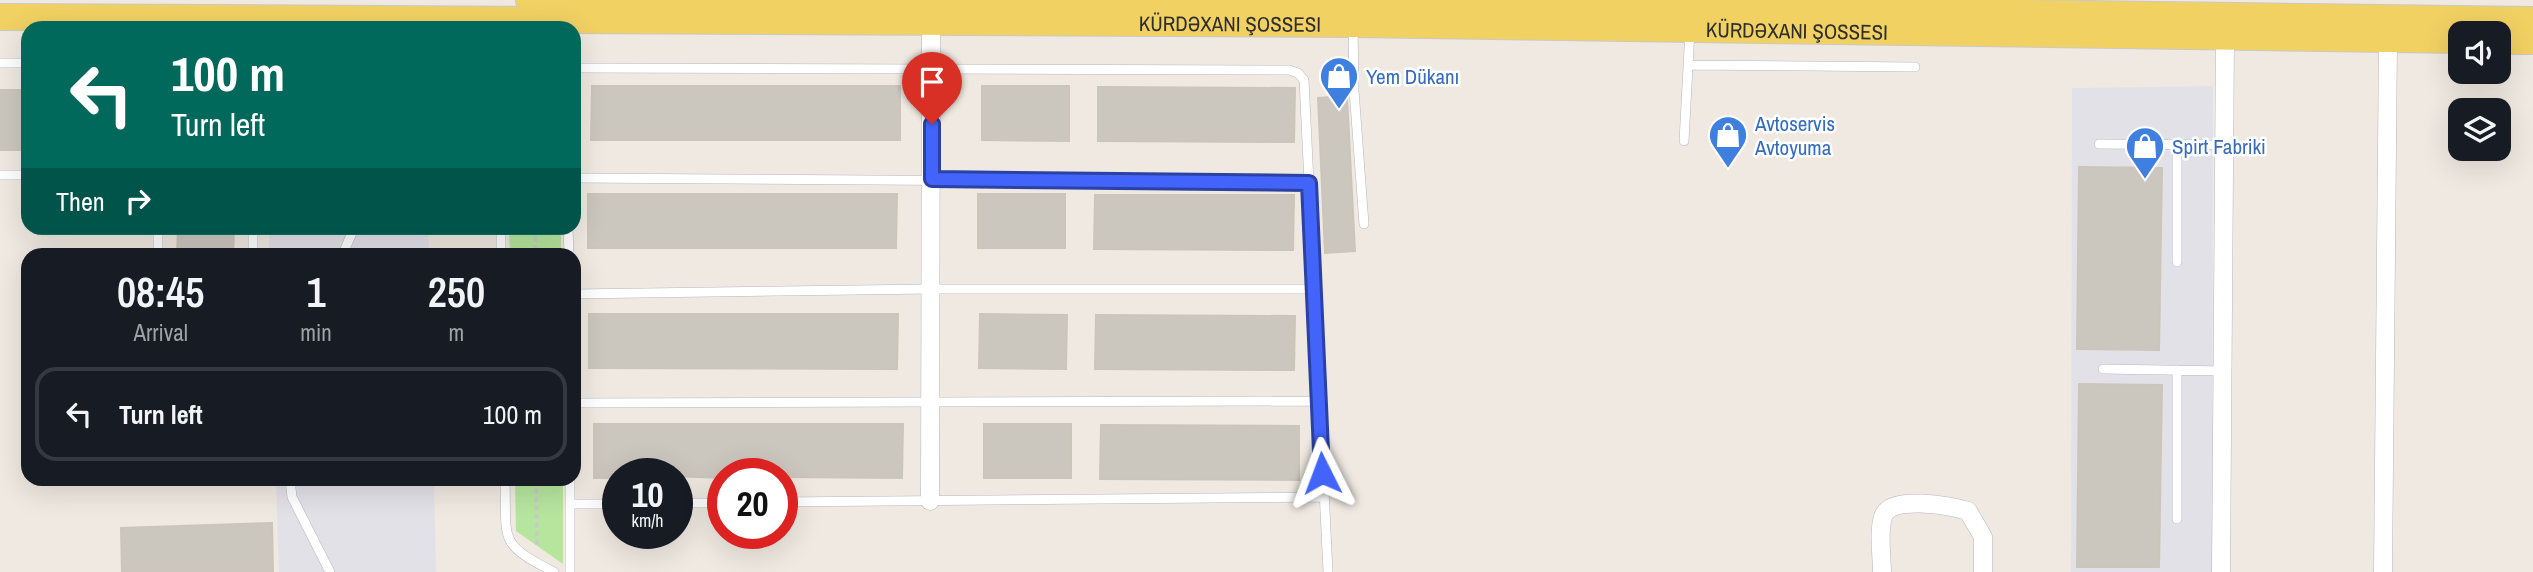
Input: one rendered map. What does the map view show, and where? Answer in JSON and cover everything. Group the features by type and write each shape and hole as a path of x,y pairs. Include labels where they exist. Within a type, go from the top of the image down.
{"main road":[{"path":"528,0 768,2 931,12 1353,24 1690,29 1820,10 2225,38 2379,23 2448,37"},
{"path":"581,24 931,12 1611,3 2379,23 2533,20"},
{"path":"0,17 39,21"},
{"path":"2511,41 2533,41"}],"street":[{"path":"930,501 931,12"},
{"path":"2379,23 2383,572"},
{"path":"2221,572 2225,38"},
{"path":"1882,572 1883,516 1889,507 1903,504 1948,505 1968,511 1983,537 1983,572"}],"lane":[{"path":"1353,24 1354,90 1364,224"},
{"path":"1684,141 1690,29"},
{"path":"0,63 21,63"},
{"path":"1688,65 1915,67"},
{"path":"581,68 1289,70 1298,73 1304,80 1328,572"},
{"path":"2099,144 2223,145"},
{"path":"2177,144 2177,262"},
{"path":"0,175 21,175"},
{"path":"581,178 1309,183"},
{"path":"581,294 931,289 1314,289"},
{"path":"2103,369 2224,371"},
{"path":"2177,370 2177,519"},
{"path":"581,403 1318,401"},
{"path":"291,486 292,497 330,572"},
{"path":"505,486 508,541 518,554 554,572"},
{"path":"570,486 570,572"},
{"path":"798,502 1323,497"},
{"path":"570,504 602,504"}],"path":[{"path":"536,486 537,545"}],"shaded area":[{"path":"2213,86 2212,572 2071,572 2072,88"},
{"path":"269,235 428,235 429,248 269,248"},
{"path":"276,486 434,486 436,572 279,572"}],"green space":[{"path":"509,235 561,235 561,248 510,248"},
{"path":"515,486 563,486 563,564 516,531"}],"building":[{"path":"592,86 900,86 900,140 591,140"},
{"path":"982,86 1069,86 1069,141 982,140"},
{"path":"1098,87 1295,88 1294,142 1098,141"},
{"path":"0,90 21,90 21,150 0,150"},
{"path":"1347,96 1355,251 1325,253 1318,98"},
{"path":"2079,167 2162,168 2159,350 2077,349"},
{"path":"588,194 897,194 896,248 588,248"},
{"path":"978,194 1065,194 1065,248 978,248"},
{"path":"1095,195 1294,195 1293,250 1094,249"},
{"path":"178,235 234,235 233,248 177,248"},
{"path":"589,314 898,314 897,369 589,368"},
{"path":"980,314 1067,315 1066,369 979,368"},
{"path":"1096,315 1295,316 1294,370 1095,369"},
{"path":"2079,384 2162,385 2159,567 2077,567"},
{"path":"594,424 903,424 902,478 798,477 798,458 707,458 707,477 693,477 693,458 602,458 602,478 594,478"},
{"path":"984,424 1071,424 1071,478 984,478"},
{"path":"1101,425 1299,426 1299,480 1100,479"},
{"path":"272,523 273,572 122,572 121,528"}],"place":[{"name":"Yem Dükanı","path":"1339,110"},
{"name":"Avtoservis Avtoyuma","path":"1728,169"},
{"name":"Spirt Fabriki","path":"2145,180"}],"route":[{"path":"932,124 932,179 1309,183 1322,473"}]}
